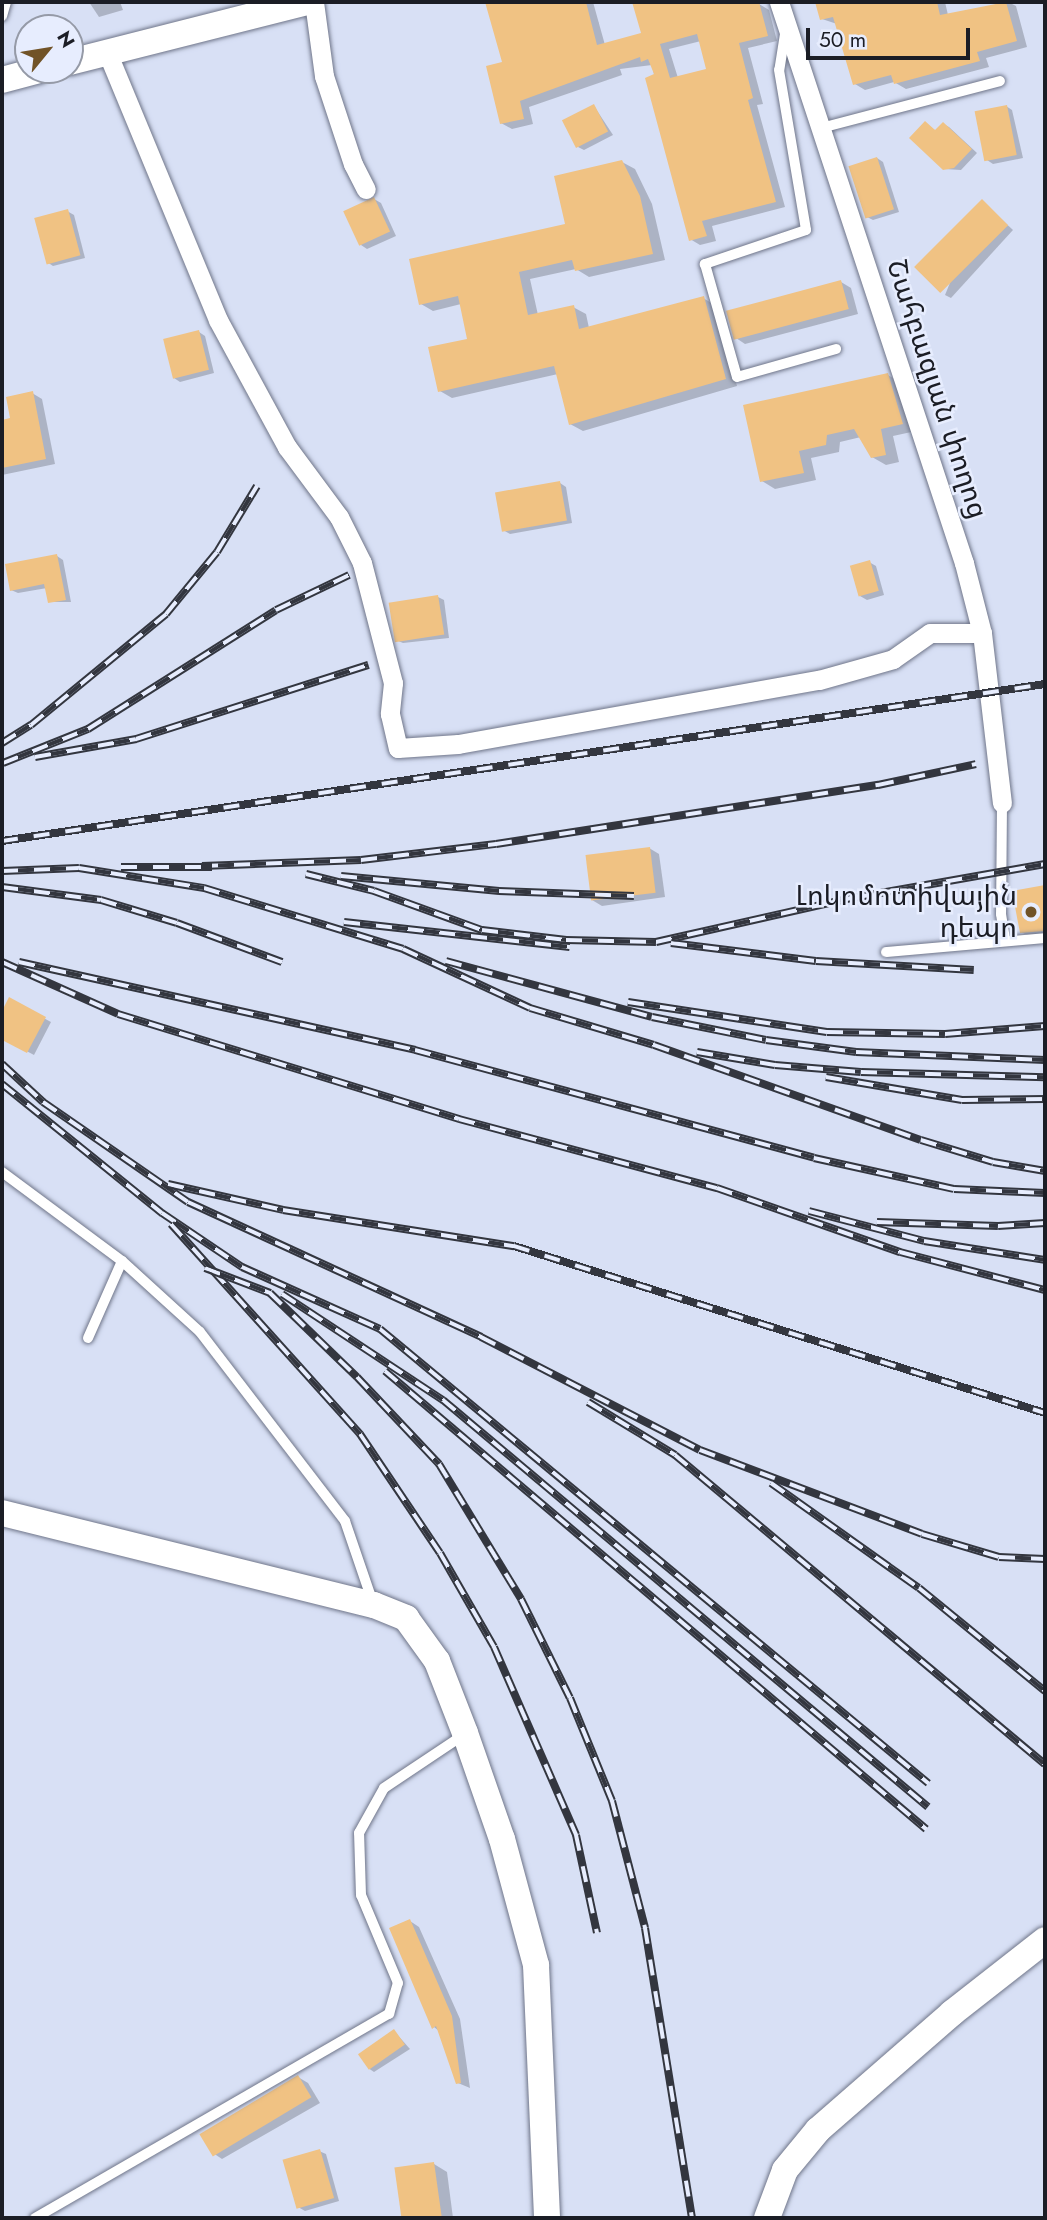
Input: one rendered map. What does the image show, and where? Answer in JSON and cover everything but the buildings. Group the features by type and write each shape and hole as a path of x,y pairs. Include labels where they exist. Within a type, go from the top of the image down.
{"street":[{"path":"84,58 307,2"},
{"path":"314,2 324,76 353,164 366,189"},
{"name":"Շահբազյան փողոց","path":"779,2 964,563 982,633 1002,803"},
{"path":"107,52 218,320 287,447 339,517 362,564 393,683 390,714 398,748 458,744 819,680 894,659 930,633 982,633"},
{"path":"2,1514 374,1605 406,1618 437,1661 465,1733 502,1839 536,1965 547,2218"},
{"path":"767,2218 785,2171 818,2130 952,2013 1045,1940"}],"lane":[{"path":"2,16 6,2"},
{"path":"786,23 779,70 806,230 705,264 737,377 836,349"},
{"path":"821,128 1000,81"},
{"path":"1002,803 1001,914 1005,940"},
{"path":"886,952 1045,938"},
{"path":"2,1172 122,1261 200,1332 345,1521 374,1605"},
{"path":"88,1338 122,1261"},
{"path":"34,2218 389,2014 398,1983 361,1895 359,1833 384,1788 465,1733"}],"railway":[{"path":"2,743 31,725 166,614 217,552 257,486"},
{"path":"3,763 88,729 276,610 349,575"},
{"path":"35,757 136,739 368,665"},
{"path":"2,841 1045,684"},
{"path":"202,866 361,860 496,844 878,785 976,764"},
{"path":"306,874 374,891 482,930 566,940 656,942 852,898 1045,864"},
{"path":"121,867 212,867"},
{"path":"2,871 79,868 204,888 403,949 530,1008 654,1045 921,1140 993,1162 1045,1171"},
{"path":"341,876 499,891 634,896"},
{"path":"2,887 101,900 177,923 282,962"},
{"path":"344,922 570,947"},
{"path":"671,943 816,961 974,970"},
{"path":"446,961 652,1017 766,1040 856,1052 1045,1060"},
{"path":"2,962 118,1014 459,1119 717,1188 900,1252 1045,1290"},
{"path":"19,962 415,1050 814,1158 954,1189 1045,1193"},
{"path":"628,1002 827,1032 945,1034 1045,1026"},
{"path":"697,1052 775,1065 861,1072 1045,1077"},
{"path":"2,1064 43,1102 188,1202 481,1337 700,1450 922,1534 999,1557 1045,1559"},
{"path":"826,1077 962,1100 1045,1099"},
{"path":"2,1084 162,1213 242,1267 380,1329 928,1783"},
{"path":"168,1184 283,1210 514,1246 1045,1413"},
{"path":"809,1211 924,1241 1045,1260"},
{"path":"877,1222 998,1226 1045,1223"},
{"path":"171,1224 360,1434 440,1553 494,1647 576,1835 597,1933"},
{"path":"205,1268 270,1293 357,1377 439,1464 521,1599 570,1698 612,1801 645,1928 692,2218"},
{"path":"282,1294 443,1400 928,1807"},
{"path":"385,1371 926,1829"},
{"path":"588,1402 675,1455 1045,1764"},
{"path":"771,1483 919,1588 1045,1691"}],"place":[{"name":"Լոկոմոտիվային դեպո","path":"1031,912"}]}
